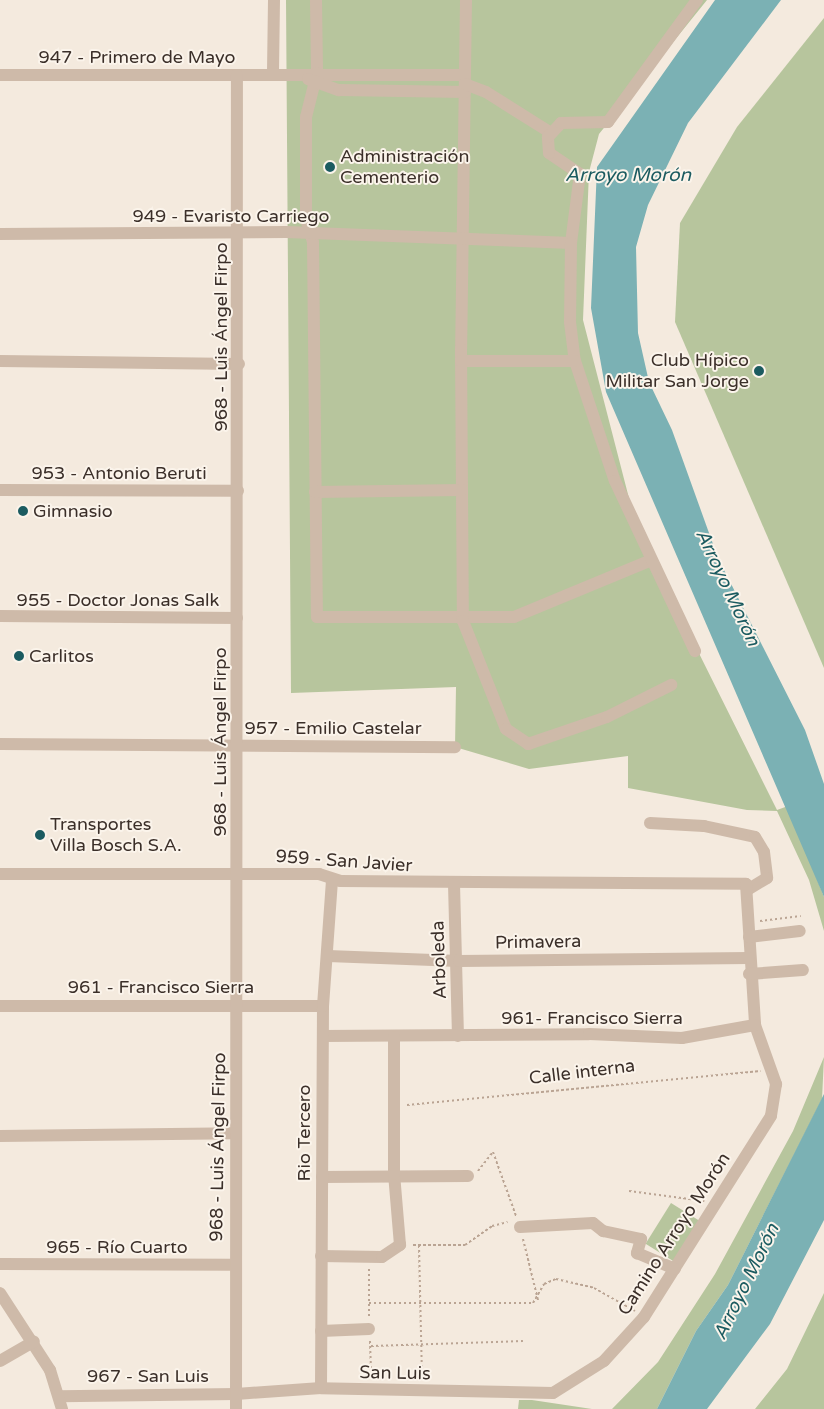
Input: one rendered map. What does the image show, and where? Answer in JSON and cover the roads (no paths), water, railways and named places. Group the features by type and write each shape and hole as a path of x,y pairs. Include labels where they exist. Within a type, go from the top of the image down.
{"street":[{"path":"273,72 274,0"},
{"path":"316,0 316,78 306,117 306,219 310,233 317,617 527,615 649,561"},
{"path":"466,0 461,361 462,616 502,721 517,740 528,744 608,717 671,685"},
{"path":"695,651 649,561 615,481 575,361 570,322 571,243 580,174 549,153 551,133 562,123 608,122 697,0"},
{"name":"947 - Primero de Mayo","path":"0,75 237,75 273,72 316,78"},
{"name":"968 - Luis Ángel Firpo","path":"236,1409 235,1133 238,873 236,745 239,364 237,75"},
{"path":"316,78 339,90 465,84 486,92 551,133"},
{"name":"949 - Evaristo Carriego","path":"0,234 286,232 462,236 571,243"},
{"path":"461,361 575,361"},
{"path":"0,362 239,364"},
{"name":"953 - Antonio Beruti","path":"0,490 238,491"},
{"path":"315,492 462,490"},
{"name":"955 - Doctor Jonas Salk","path":"0,616 237,618"},
{"name":"957 - Emilio Castelar","path":"0,744 455,747"},
{"path":"650,823 704,826 755,837 764,852 767,878 747,886 750,922 749,974 755,1025"},
{"name":"959 - San Javier","path":"0,874 319,874 332,878 454,884 747,886"},
{"name":"Rio Tercero","path":"321,1388 323,1006 332,878"},
{"name":"Arboleda","path":"454,884 458,961 458,1036"},
{"path":"749,937 800,931"},
{"name":"Primavera","path":"328,956 458,961 750,958"},
{"path":"749,974 803,970"},
{"name":"961 - Francisco Sierra","path":"0,1006 238,1003 323,1006"},
{"name":"961- Francisco Sierra","path":"323,1036 394,1037 589,1034 682,1038 755,1025"},
{"name":"Camino Arroyo Morón","path":"553,1393 604,1361 644,1317 776,1107 772,1067 755,1025"},
{"path":"321,1256 382,1257 400,1245 394,1174 394,1037"},
{"path":"0,1136 235,1133"},
{"path":"322,1177 394,1174 468,1176"},
{"path":"519,1224 593,1223 603,1231 640,1239 637,1253 675,1269"},
{"name":"965 - Río Cuarto","path":"0,1264 235,1266"},
{"path":"0,1293 34,1341 60,1396 62,1409"},
{"path":"321,1331 369,1329"},
{"path":"0,1361 34,1341"},
{"name":"San Luis","path":"236,1394 321,1388 553,1393"},
{"name":"967 - San Luis","path":"60,1396 236,1394"}],"water":[{"name":"Arroyo Morón","path":"715,0 781,0 688,123 648,205 636,247 638,333 649,382 672,430 718,558 805,730 824,784 824,897 606,392 591,308 597,167"},
{"name":"Arroyo Morón","path":"824,1094 824,1220 770,1324 707,1409 657,1409 696,1331 728,1285"}],"place":[{"name":"Administración Cementerio","path":"330,167"},
{"name":"Club Hípico Militar San Jorge","path":"759,371"},
{"name":"Gimnasio","path":"23,511"},
{"name":"Carlitos","path":"19,656"},
{"name":"Transportes Villa Bosch S.A.","path":"40,835"}]}
